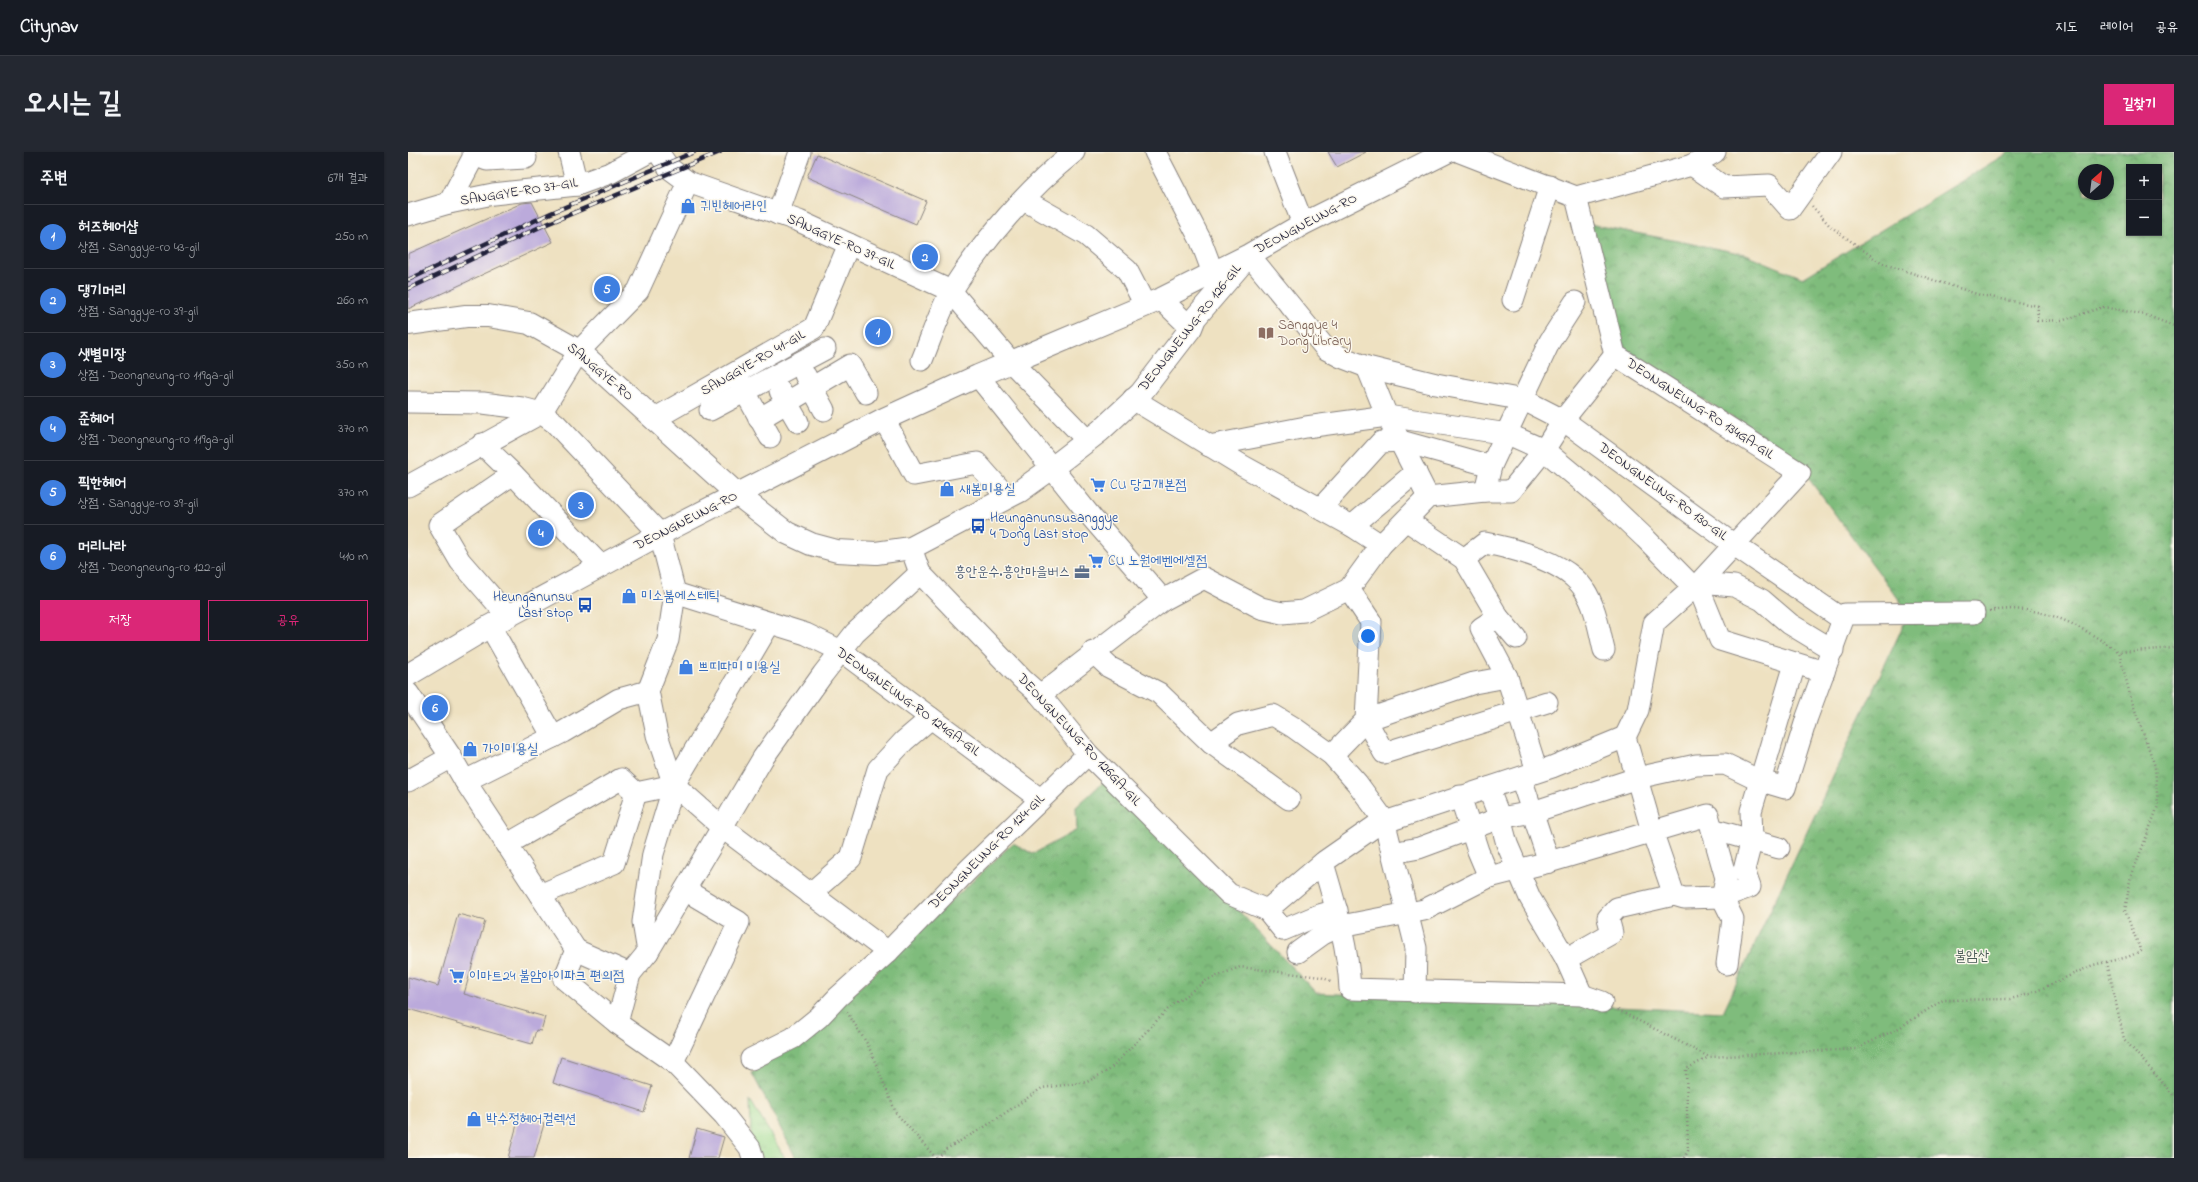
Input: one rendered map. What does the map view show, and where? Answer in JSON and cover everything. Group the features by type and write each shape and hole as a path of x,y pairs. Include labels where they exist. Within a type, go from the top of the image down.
{"main road":[{"name":"DEONGNEUNG-RO","path":"408,675 499,621 660,534 884,419 978,376 1153,302 1249,255 1303,224 1446,152"},
{"name":"DEONGNEUNG-RO 126-GIL","path":"738,495 787,533 811,544 837,551 876,553 912,548 1008,497 1052,468 1100,430 1141,393 1191,328 1195,318 1249,255"},
{"name":"SANGGYE-RO","path":"408,324 466,316 508,318 529,323 579,351 738,495"}],"street":[{"path":"569,152 577,185"},
{"name":"SANGGYE-RO 37-GIL","path":"408,215 449,203 516,191 577,185 610,173 649,152"},
{"name":"SANGGYE-RO 39-GIL","path":"658,152 670,168 688,182 799,221 951,291 1011,362"},
{"name":"SANGGYE-RO 39-GIL","path":"778,214 800,152"},
{"path":"922,360 951,291 1004,220 1047,175 1074,152"},
{"path":"1155,152 1201,241 1213,273"},
{"path":"1275,152 1303,224"},
{"path":"1460,152 1576,196 1692,165 1715,152"},
{"path":"1692,165 1724,187 1769,185 1790,209 1830,152"},
{"path":"449,203 474,153 487,160 526,158"},
{"path":"408,486 482,444 541,413 579,351 638,291 688,182"},
{"path":"1513,300 1550,186"},
{"name":"DEONGNEUNG-RO 134GA-GIL","path":"1576,196 1615,355 1800,473 1733,544"},
{"path":"1024,200 1086,235 1126,270 1153,302 1191,328"},
{"name":"SANGGYE-RO 41-GIL","path":"654,419 814,328 849,244"},
{"name":"DEONGNEUNG-RO 130-GIL","path":"1249,255 1326,349 1341,357 1367,367 1436,384 1524,400 1563,420 1733,544 1696,584 1654,623 1638,710 1626,737"},
{"path":"1485,491 1491,466 1508,434 1550,341 1575,302"},
{"path":"787,344 824,410"},
{"name":"SANGGYE-RO 41-GIL","path":"710,410 825,349"},
{"path":"1040,695 1093,652 1163,600 1204,578 1261,608 1282,613 1304,611 1349,589 1381,545 1428,496 1485,491 1512,491 1544,450 1563,420 1615,355"},
{"path":"761,358 798,422"},
{"path":"1011,362 1087,440"},
{"path":"759,419 850,365 866,393"},
{"path":"1367,367 1387,416 1428,496"},
{"path":"735,373 770,437"},
{"path":"978,376 1092,518 1163,600"},
{"path":"1133,399 1209,446 1352,526 1381,545"},
{"path":"408,402 483,404 541,413 555,423 660,534 675,592 668,640 648,691 658,735 674,785 723,828 774,864 810,894 888,952"},
{"path":"1209,446 1306,428 1387,416 1508,434 1544,450 1608,503 1696,584 1720,640 1824,672"},
{"path":"884,419 914,475 977,463 1008,497"},
{"path":"1320,509 1381,442 1401,441 1491,466"},
{"path":"482,444 513,474 601,566"},
{"path":"1352,526 1416,472"},
{"path":"513,474 438,525 499,621 553,737"},
{"path":"1406,520 1464,559 1498,617 1516,638"},
{"path":"1464,559 1485,544 1507,547 1562,568 1583,589 1596,614 1604,650"},
{"path":"1733,544 1842,619"},
{"name":"DEONGNEUNG-RO 126GA-GIL","path":"912,548 920,573 1022,679 1040,695 1088,754 1229,894 1268,910"},
{"path":"617,1023 630,974 648,952 764,758 855,633 920,573"},
{"path":"1696,584 1734,586 1762,600 1790,624 1833,650"},
{"path":"1349,589 1371,622 1366,720 1384,753 1520,712 1547,702"},
{"name":"DEONGNEUNG-RO 124GA-GIL","path":"675,592 806,634 841,651 1040,799"},
{"path":"1392,853 1419,848 1500,818 1533,812 1637,778 1696,764 1725,764 1762,781 1785,788 1807,717 1833,650 1842,619 1845,614 1974,613"},
{"path":"1498,617 1481,628 1507,677 1520,712 1533,812 1549,862"},
{"path":"648,952 643,922 653,854 674,785 770,623"},
{"path":"1093,652 1109,667 1159,693 1211,743 1289,799"},
{"path":"1566,959 1612,933 1608,918 1616,908 1674,895 1684,898 1722,897 1750,887 1744,870 1752,839 1751,811 1762,781 1784,697 1795,664"},
{"path":"1332,755 1366,720 1474,683 1507,677"},
{"path":"465,781 553,737 619,699 648,691"},
{"path":"408,694 451,757 506,845 576,950 630,974"},
{"path":"1211,743 1238,724 1273,715 1293,727 1332,755 1357,783 1384,820 1416,948 1414,992"},
{"path":"810,894 851,858 878,769 931,718"},
{"path":"1674,895 1652,831 1626,737 1552,767 1460,796 1385,822 1384,820 1323,863 1268,910 1283,930 1319,915 1373,920 1424,910 1490,877 1571,856 1652,831 1708,815 1726,878 1722,897 1733,919 1727,964"},
{"name":"DEONGNEUNG-RO 124-GIL","path":"751,1059 793,1038 820,1017 838,997 888,952 1040,799 1088,754"},
{"path":"408,781 451,757"},
{"path":"506,845 621,779 636,793"},
{"path":"636,793 674,785"},
{"path":"1488,788 1500,818 1507,844 1530,898 1566,959 1592,998"},
{"path":"540,895 614,863 636,793"},
{"path":"1460,796 1470,828 1490,877"},
{"path":"1712,829 1752,839 1779,848"},
{"path":"1323,863 1339,918 1349,969 1350,989 1592,998"},
{"path":"673,1062 739,922 685,890"},
{"path":"1298,952 1323,934 1339,918"},
{"path":"576,950 564,979 617,1023 673,1062 724,1115 750,1148 753,1158"}],"path":[{"path":"1801,194 1830,226 1881,263 1980,295 2038,306 2037,321 2064,320 2103,307 2146,315 2174,326"},
{"path":"1974,613 2010,608 2051,614 2090,632 2119,652 2174,648"},
{"path":"1684,1158 1688,1151 1686,1069 1709,1057 1856,1049 1899,1028 1943,1000 2010,999 2030,994 2093,965 2128,957 2141,951 2125,911 2130,880 2158,806 2155,766 2131,699 2119,652"},
{"path":"2107,962 2124,1039 2174,1096"},
{"path":"838,997 868,1045 896,1113 937,1158 946,1149 982,1128 1042,1088 1087,1082 1108,1070 1171,1006 1207,980 1240,967 1321,977 1350,989"},
{"path":"1592,998 1665,1032 1709,1057"}],"green space":[{"name":"불암산","path":"2009,152 2174,152 2174,1158 796,1158 752,1073 825,1020 1013,843 1033,854 1077,830 1076,807 1111,775 1316,993 1723,1012 1909,613 1788,451 1624,352 1589,224 1745,254 1803,278"},
{"path":"750,1100 785,1158 752,1158"}],"building":[{"path":"1328,152 1366,152 1337,167"},
{"path":"817,154 926,201 916,224 807,177"},
{"path":"532,202 553,242 408,309 408,254 522,203"},
{"path":"458,914 485,921 464,994 545,1017 541,1031 536,1030 532,1044 408,1009 408,977 438,986"},
{"path":"561,1057 652,1086 644,1112 553,1083"},
{"path":"519,1117 544,1124 534,1158 508,1158"},
{"path":"697,1129 724,1137 718,1158 689,1158"}],"railway":[{"path":"408,280 551,213 694,152"},
{"path":"408,289 542,226 720,152"}],"place":[{"name":"귀빈헤어라인","path":"688,206"},
{"name":"댕기머리","path":"925,257"},
{"name":"픽한헤어","path":"607,289"},
{"name":"허즈헤어샵","path":"878,332"},
{"name":"Sanggye 4 Dong Library","path":"1266,333"},
{"name":"CU 당고개본점","path":"1098,485"},
{"name":"새봄미용실","path":"947,489"},
{"name":"샛별미장","path":"581,505"},
{"name":"Heunganunsusanggye 4 Dong Last stop","path":"978,526"},
{"name":"준헤어","path":"541,533"},
{"name":"CU 노원에벤에셀점","path":"1096,561"},
{"name":"흥안운수.흥안마을버스","path":"1082,572"},
{"name":"미소붐에스테틱","path":"629,596"},
{"name":"Heunganunsu Last stop","path":"585,605"},
{"name":"쁘띠따미 미용실","path":"686,667"},
{"name":"머리나라","path":"435,708"},
{"name":"가이미용실","path":"470,749"},
{"name":"이마트24 불암아이파크 편의점","path":"457,976"},
{"name":"박수정헤어컬렉션","path":"474,1119"}]}
